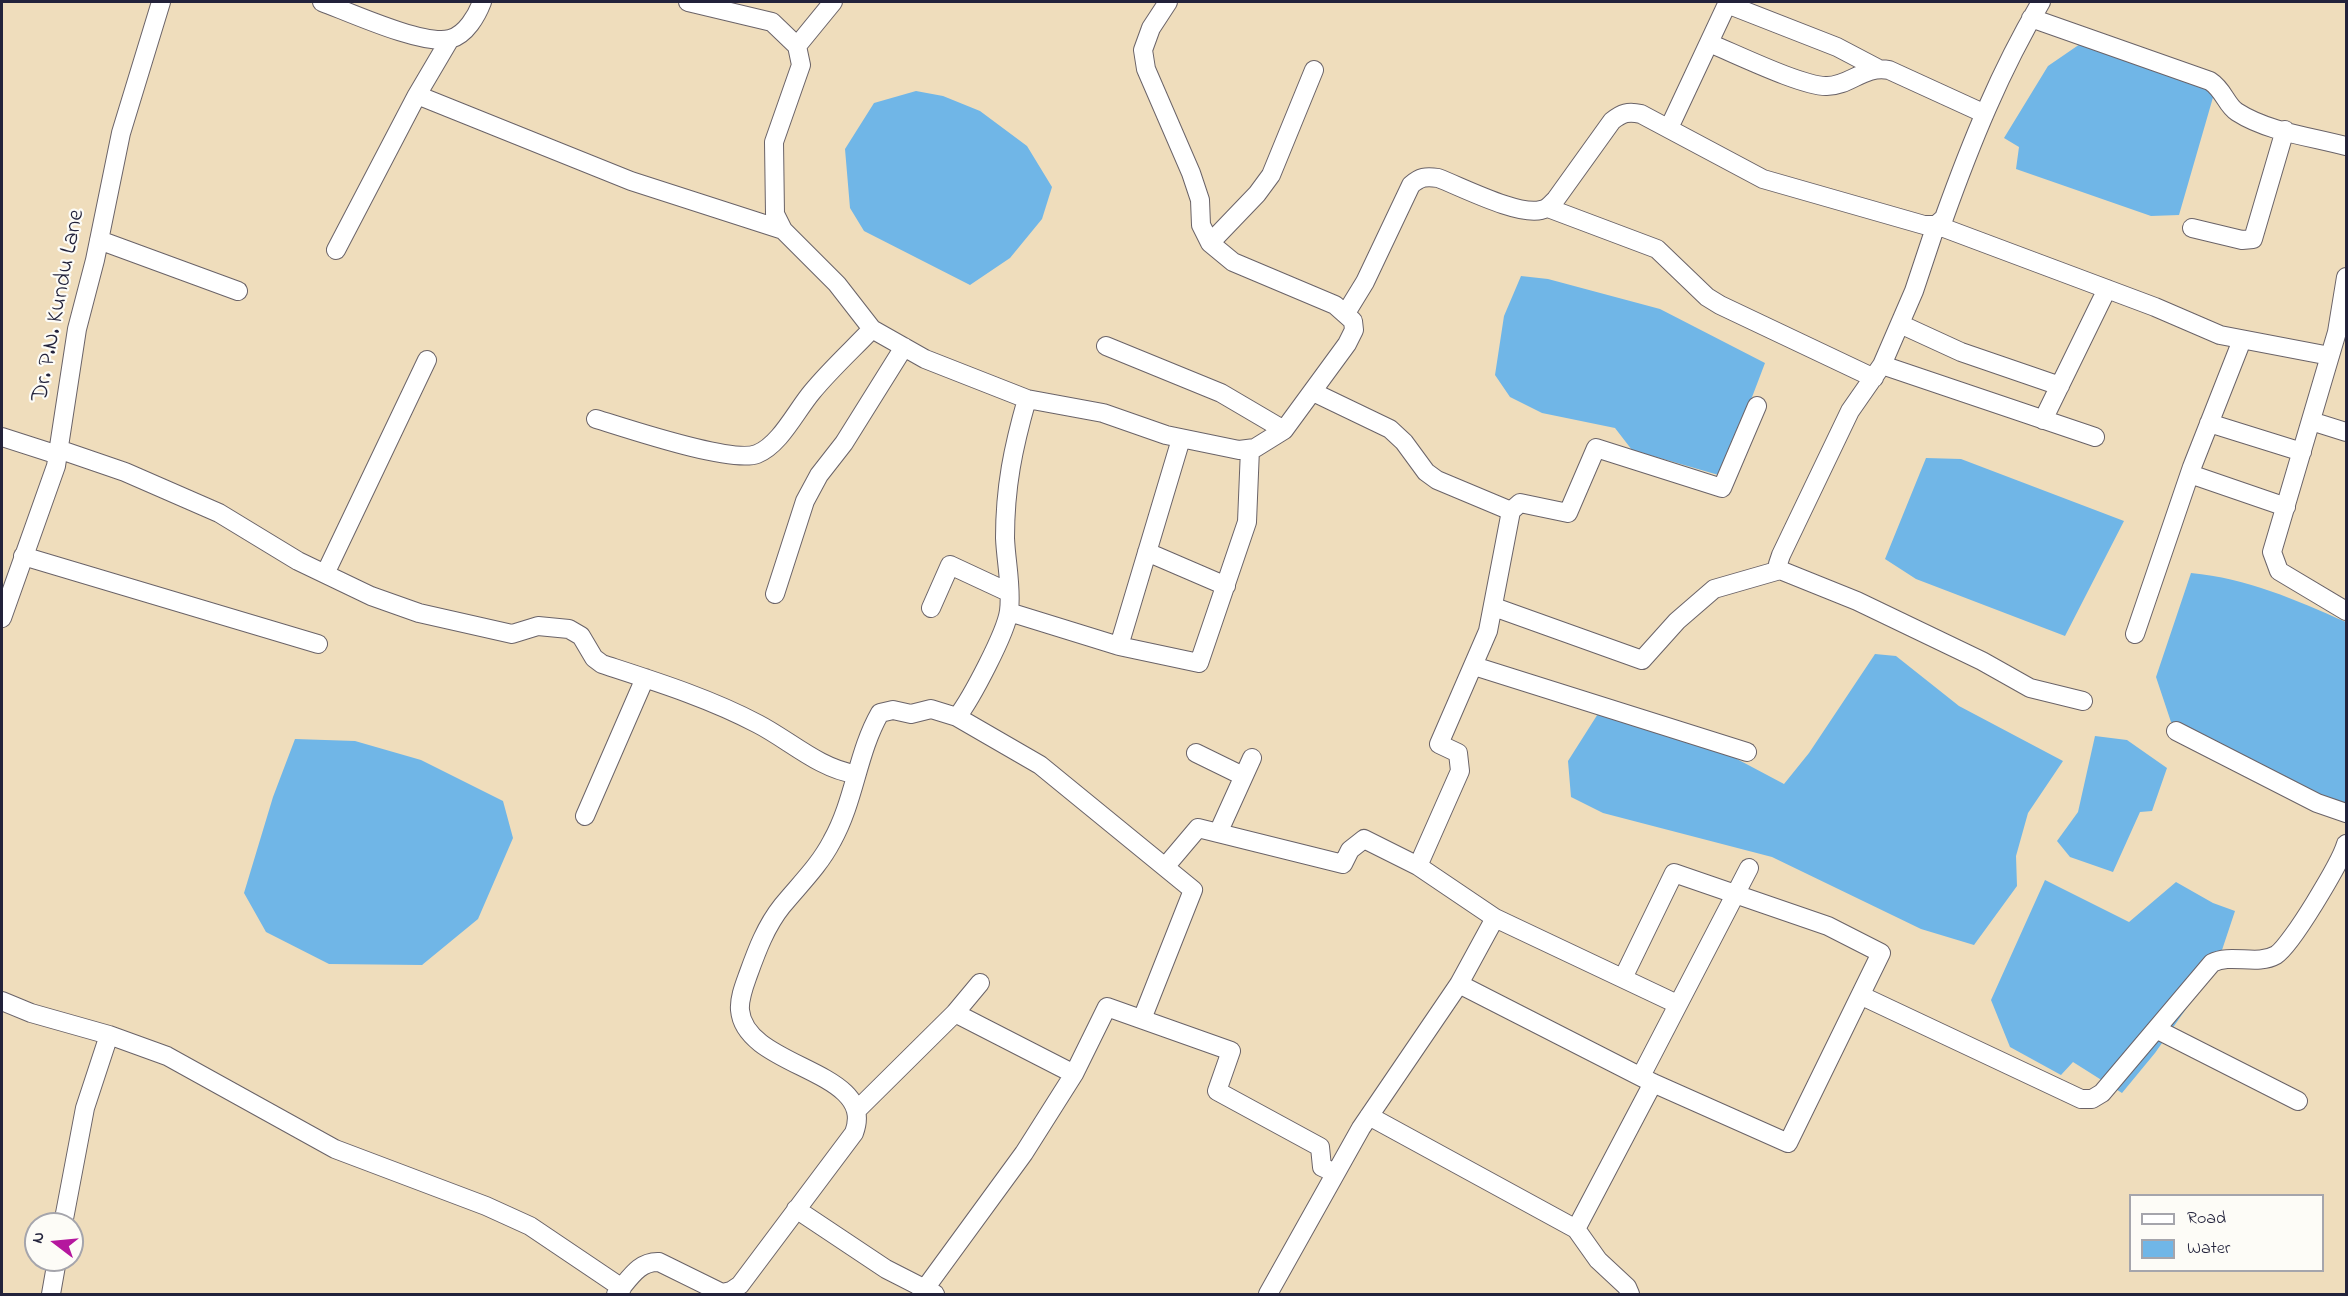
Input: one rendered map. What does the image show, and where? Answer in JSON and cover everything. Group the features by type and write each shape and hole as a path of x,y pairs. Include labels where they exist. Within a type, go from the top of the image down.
{"street":[{"name":"Dr. P.N. Kundu Lane","path":"2,618 9,572 23,556 58,452 77,329 99,240 121,133 161,2"},
{"path":"322,2 384,26 429,38 450,39 465,31 482,2"},
{"path":"688,2 772,22 797,46 801,65 774,142 775,214 783,230 837,284 872,329 926,359 1027,399 1103,413 1181,439 1239,450 1250,448 1284,430 1313,393 1354,330 1353,321 1335,305 1233,262 1210,243 1201,225 1200,200 1191,173 1146,69 1143,50 1151,28 1168,2"},
{"path":"797,46 833,2"},
{"path":"1779,570 1781,555 1829,459 1840,430 1857,399 1878,372 1900,324 1936,225 1944,218 1983,113 2041,2"},
{"path":"1669,128 1728,3 1838,47 1877,68 1983,113"},
{"path":"2031,18 2210,81 2221,88 2232,108 2239,113 2285,130 2346,146"},
{"path":"336,250 417,95 450,39"},
{"path":"1709,43 1774,70 1827,87 1877,68"},
{"path":"1210,243 1257,194 1271,175 1314,70"},
{"path":"417,95 631,181 783,230"},
{"path":"1548,208 1612,122 1621,114 1641,114 1763,179 1924,225 1936,225 2106,289 2220,336 2330,356"},
{"path":"2192,228 2242,240 2253,238 2285,130"},
{"path":"1346,313 1365,282 1411,185 1427,176 1531,212 1548,208 1657,249 1707,297 1720,305 1878,372 2095,437"},
{"path":"99,240 238,291"},
{"path":"2346,277 2343,320 2330,356 2272,552 2279,571 2346,610"},
{"path":"2043,420 2106,289"},
{"path":"1900,324 1961,352 2060,386"},
{"path":"596,419 658,437 736,455 756,454 777,437 813,391 872,329"},
{"path":"2135,634 2190,474 2242,340"},
{"path":"1107,346 1221,393 1284,430"},
{"path":"775,594 806,501 814,484 844,443 904,347"},
{"path":"325,574 427,360"},
{"path":"1313,393 1390,429 1404,442 1426,472 1437,480 1510,511"},
{"path":"957,717 969,701 1009,612 1005,538 1007,478 1027,399"},
{"path":"1418,866 1460,771 1458,753 1439,744 1488,631 1510,511 1520,503 1568,513 1596,448 1722,488 1757,406"},
{"path":"2311,420 2346,432"},
{"path":"2209,423 2302,452"},
{"path":"2,437 125,472 219,513 325,574 371,596 419,613 512,634 538,626 569,629 581,636 594,658 602,664 645,678 756,723 839,772 855,774"},
{"path":"1119,646 1181,439"},
{"path":"1009,612 1119,646 1199,663 1247,522 1250,448"},
{"path":"2190,474 2286,507"},
{"path":"1147,552 1226,586"},
{"path":"23,556 318,644"},
{"path":"931,608 951,565 1008,592"},
{"path":"1494,607 1642,660 1677,621 1714,589 1779,570 1857,601 1982,661 2030,688 2083,701"},
{"path":"1474,666 1748,752"},
{"path":"585,816 645,678"},
{"path":"2,1001 31,1013 109,1035 167,1056 335,1149 509,1215 550,1238 619,1291 648,1261 659,1262 722,1293 731,1292 740,1285 854,1133 858,1122 857,1110 849,1097 831,1082 760,1043 742,1021 740,1009 743,990 763,935 782,906 815,869 833,839 850,799 855,774 880,713 893,710 911,714 931,709 957,717 1040,765 1193,890 1142,1019"},
{"path":"2176,731 2317,803 2346,813"},
{"path":"1196,753 1244,776"},
{"path":"1218,833 1252,758"},
{"path":"1166,867 1198,828 1343,864 1350,850 1364,839 1418,866 1495,918 1677,1004"},
{"path":"1862,996 2081,1098 2092,1099 2102,1093 2212,963 2221,958 2262,958 2276,955 2292,938 2346,844"},
{"path":"1576,1229 1647,1079 1677,1004 1749,868"},
{"path":"1459,984 1647,1079 1788,1143 1862,996 1881,953 1828,926 1674,873 1623,978"},
{"path":"1268,1294 1369,1116 1459,984 1495,918"},
{"path":"857,1110 955,1013 980,983"},
{"path":"796,1209 886,1269 927,1293 1024,1153 1074,1074 1107,1007 1231,1051 1217,1092 1320,1147 1322,1167 1335,1173"},
{"path":"955,1013 1074,1074"},
{"path":"2156,1029 2298,1101"},
{"path":"65,1212 85,1108 109,1035"},
{"path":"1369,1116 1576,1229 1598,1260 1627,1287 1630,1294"},
{"path":"51,1294 55,1272"}],"water":[{"path":"2083,42 2216,87 2179,215 2151,216 2016,169 2019,147 2004,138 2048,66"},
{"path":"916,91 943,96 980,111 1027,146 1052,187 1042,219 1010,258 970,285 864,231 850,208 845,149 874,103"},
{"path":"1521,276 1548,279 1660,309 1765,363 1722,476 1632,450 1615,428 1542,413 1510,397 1495,375 1504,316"},
{"path":"1926,458 1961,459 2124,521 2065,636 1916,579 1885,559"},
{"path":"2191,573 2251,585 2290,598 2346,622 2346,807 2171,722 2156,677"},
{"path":"1875,654 1896,656 1959,706 2063,761 2028,813 2016,856 2017,886 1974,945 1921,929 1772,857 1603,813 1571,797 1568,761 1601,709 1686,732 1784,784 1809,753"},
{"path":"2095,736 2127,740 2167,768 2152,811 2140,812 2113,872 2070,857 2057,841 2078,812"},
{"path":"295,739 355,741 421,760 503,801 513,838 478,919 422,965 329,964 266,932 244,893 273,797"},
{"path":"2045,880 2129,922 2176,882 2213,903 2235,911 2217,965 2155,1053 2122,1093 2073,1062 2061,1075 2010,1047 1991,1000"}]}
